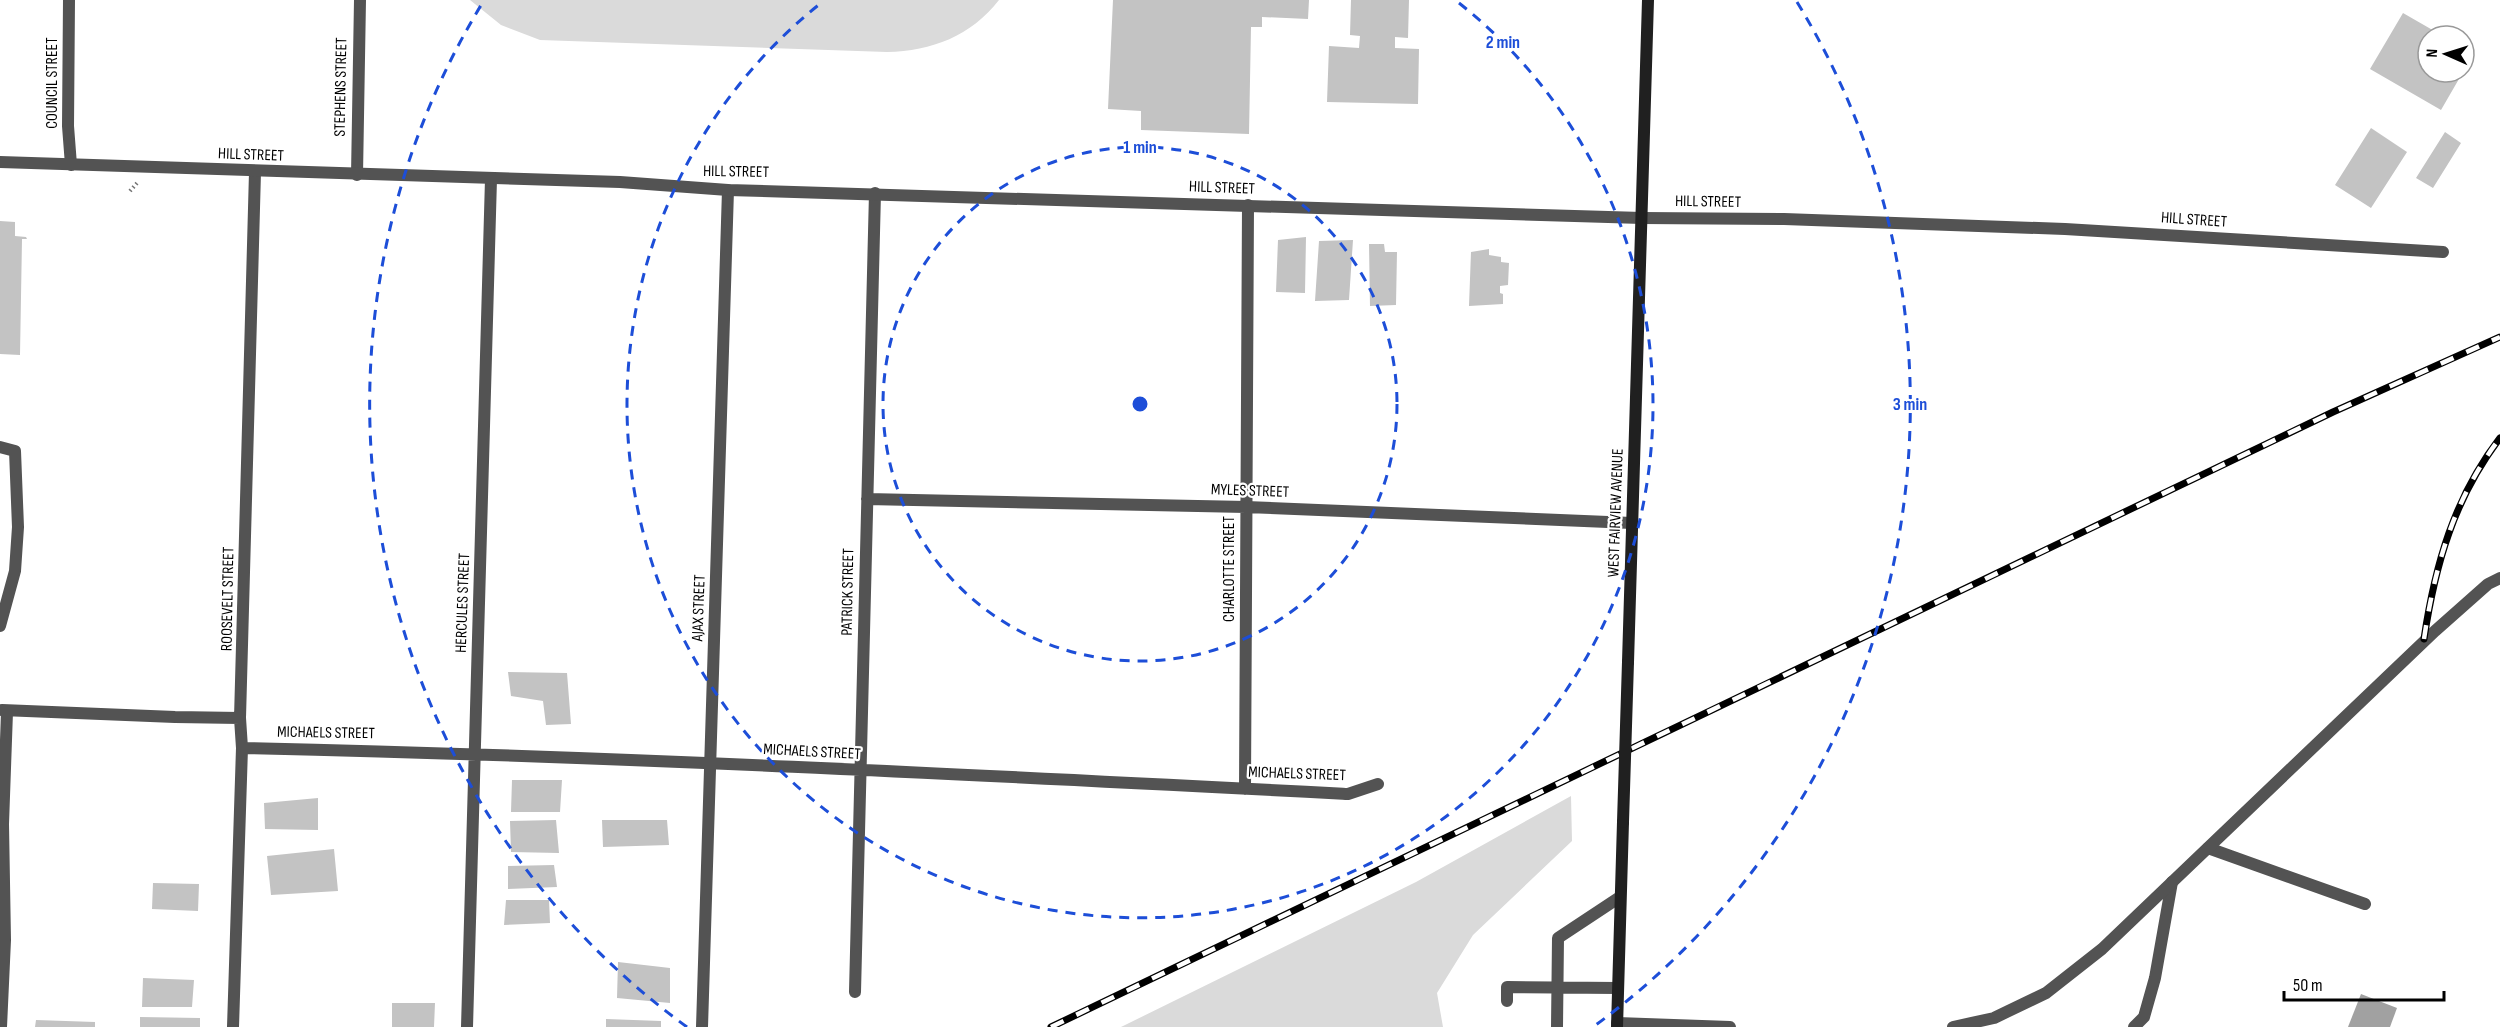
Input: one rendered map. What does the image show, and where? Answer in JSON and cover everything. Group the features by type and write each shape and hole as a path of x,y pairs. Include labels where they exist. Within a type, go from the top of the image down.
{"main road":[{"name":"WEST FAIRVIEW AVENUE","path":"1617,1025 1648,0"}],"street":[{"name":"COUNCIL STREET","path":"69,0 68,106 71,165"},
{"name":"STEPHENS STREET","path":"357,175 360,0"},
{"name":"HILL STREET","path":"0,162 620,182 728,190 1642,218 1784,219 2065,229 2443,252"},
{"name":"ROOSEVELT STREET","path":"233,1027 242,748 240,717 255,172"},
{"name":"HERCULES STREET","path":"468,1027 491,179"},
{"name":"AJAX STREET","path":"702,1027 728,190"},
{"name":"PATRICK STREET","path":"855,992 874,193"},
{"name":"CHARLOTTE STREET","path":"1245,789 1248,205"},
{"path":"0,447 15,451 18,527 15,571 0,626"},
{"name":"MYLES STREET","path":"867,499 1246,507 1632,523"},
{"path":"1953,1027 1997,1022 2046,993 2102,949 2435,631 2488,584 2500,578"},
{"path":"1,1027 5,940 4,711 240,717"},
{"name":"MICHAELS STREET","path":"242,748 475,753 1348,794 1378,784"},
{"path":"2208,848 2365,904"},
{"path":"2134,1027 2144,1017 2155,978 2172,882"},
{"path":"1557,1027 1558,938 1620,897"},
{"path":"1508,1001 1508,987 1618,988"},
{"path":"1617,1025 1730,1027"}],"shaded area":[{"path":"470,0 999,0 976,23 949,39 920,49 887,52 540,40 501,25"},
{"path":"1571,796 1572,841 1473,935 1437,993 1443,1027 1121,1027 1416,882"},
{"path":"2361,994 2397,1008 2390,1027 2348,1027"}],"building":[{"path":"1113,0 1309,0 1308,19 1262,17 1262,27 1251,27 1249,134 1141,130 1141,111 1108,109"},
{"path":"1351,0 1409,0 1408,38 1395,37 1395,48 1419,49 1418,104 1327,102 1329,46 1359,48 1360,36 1350,35"},
{"path":"2403,13 2422,24 2416,24 2416,84 2456,84 2441,110 2370,69"},
{"path":"2371,128 2407,152 2371,208 2335,185"},
{"path":"2445,132 2461,143 2433,188 2416,178"},
{"path":"0,221 15,222 15,236 27,239 22,239 20,355 0,354"},
{"path":"1306,237 1305,293 1276,292 1278,240"},
{"path":"1353,240 1349,300 1315,301 1319,241"},
{"path":"1369,244 1384,244 1385,252 1397,252 1396,305 1370,306"},
{"path":"1489,249 1489,255 1501,257 1501,262 1509,263 1508,285 1500,286 1503,304 1469,306 1471,252"},
{"path":"508,672 567,673 571,724 546,725 543,701 511,696"},
{"path":"512,780 562,780 560,812 511,812"},
{"path":"318,798 318,830 265,829 264,803"},
{"path":"556,820 559,853 511,852 510,821"},
{"path":"602,820 667,820 669,845 603,847"},
{"path":"334,849 338,891 271,895 267,856"},
{"path":"554,865 557,887 508,889 508,866"},
{"path":"153,883 199,884 198,911 152,909"},
{"path":"506,900 549,900 550,923 504,925"},
{"path":"618,962 670,968 670,1003 617,998"},
{"path":"143,978 194,980 192,1007 142,1007"},
{"path":"392,1003 435,1003 434,1027 392,1027"},
{"path":"140,1017 200,1018 200,1027 140,1027"},
{"path":"606,1019 661,1021 661,1027 606,1027"},
{"path":"36,1020 95,1022 95,1027 35,1027"}],"railway":[{"path":"1051,1027 2333,412 2500,337"},
{"path":"2424,639 2434,585 2449,533 2470,484 2500,438"}]}
